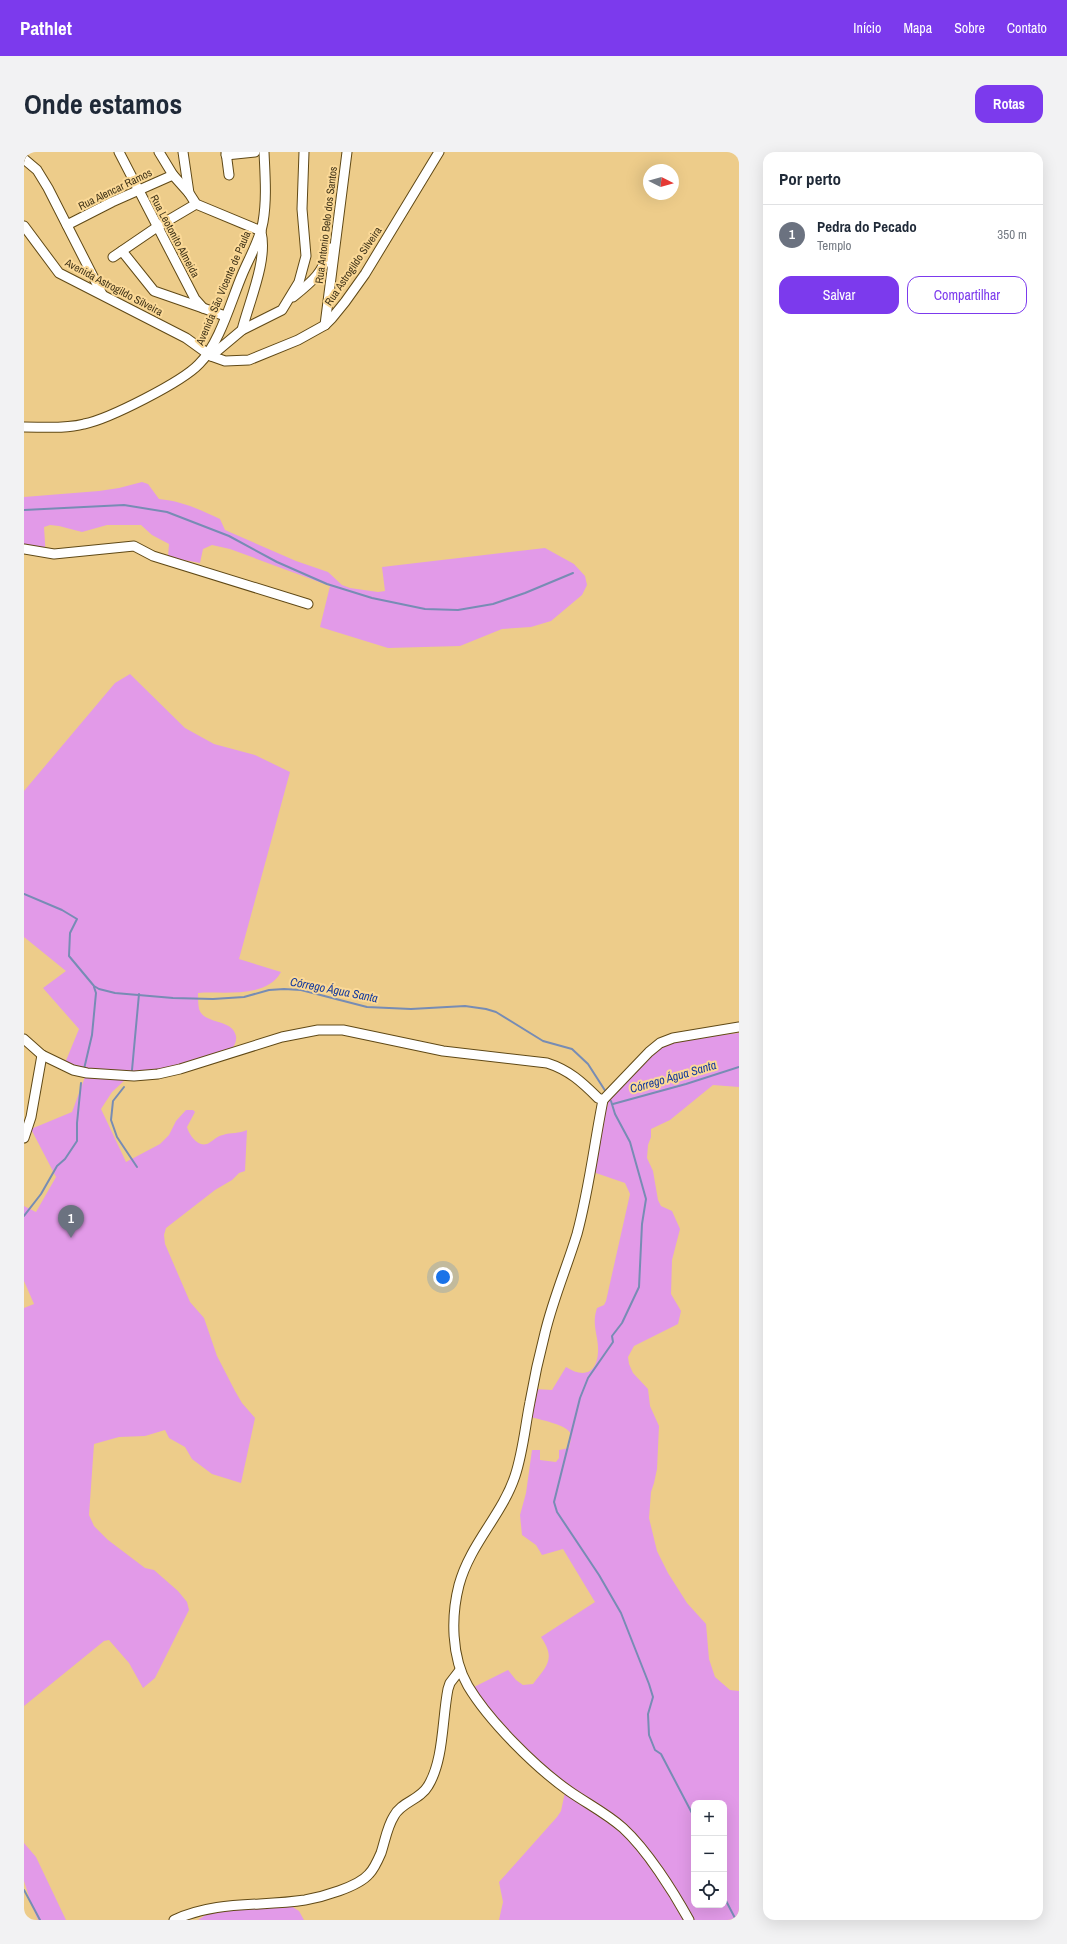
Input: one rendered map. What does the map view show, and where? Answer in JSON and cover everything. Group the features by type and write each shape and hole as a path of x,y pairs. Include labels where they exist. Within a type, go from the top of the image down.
{"street":[{"name":"Rua Leotonito Almeida","path":"119,152 184,280 203,308"},
{"path":"159,152 173,174 196,204 261,231"},
{"path":"184,152 189,193"},
{"path":"229,176 226,153 255,152"},
{"name":"Avenida São Vicente de Paula","path":"242,330 261,261 261,231 264,205 264,152"},
{"path":"24,427 75,426 100,420 143,399 193,370 209,355 242,330 282,310 289,301 299,282 306,256 302,208 304,152"},
{"name":"Rua Antonio Belo dos Santos","path":"325,325 340,203 348,152"},
{"name":"Rua Astrogildo Silveira","path":"209,355 225,361 255,359 298,340 325,325 345,302 365,274 440,152"},
{"path":"24,159 37,170 43,179 102,294"},
{"name":"Rua Alencar Ramos","path":"67,225 173,174"},
{"path":"289,301 314,281 325,266 331,246 334,223 340,203"},
{"path":"113,257 157,227 196,204"},
{"name":"Avenida Astrogildo Silveira","path":"24,226 56,271 186,338 209,355"},
{"name":"Avenida São Vicente de Paula","path":"209,355 261,231"},
{"path":"122,251 154,291 225,316"},
{"path":"24,549 54,554 134,546 153,556 308,604"},
{"path":"689,1920 650,1861 632,1838 612,1819 563,1786 526,1755 502,1730 469,1687 460,1670 456,1653 456,1603 460,1583 473,1551 499,1511 517,1471 534,1380 546,1329 569,1261 583,1208 592,1168 603,1100 649,1052 660,1043 673,1038 739,1027"},
{"path":"24,1040 42,1054 60,1064 81,1072 134,1076 180,1070 296,1033 334,1030 354,1032 443,1051 547,1063 574,1075 598,1098 603,1100"},
{"path":"25,1136 31,1118 42,1054"},
{"path":"174,1920 194,1911 216,1906 307,1900 346,1888 360,1881 369,1874 380,1854 394,1814 402,1806 424,1792 431,1781 438,1757 448,1689 450,1683 460,1670"}],"shaded area":[{"path":"142,482 148,484 159,499 182,504 212,515 220,519 225,530 296,561 328,572 342,585 350,588 378,592 385,591 382,567 545,548 574,564 585,576 587,585 582,595 551,621 531,627 502,629 460,646 388,648 320,627 330,586 230,549 212,545 203,549 200,563 168,557 169,544 152,535 141,525 107,525 82,532 50,525 44,527 46,558 24,551 24,497 99,491"},
{"path":"130,674 185,728 214,744 255,755 290,772 239,959 281,972 274,981 255,990 232,993 198,993 199,1009 202,1014 212,1020 229,1026 233,1030 236,1036 236,1041 230,1051 220,1056 185,1066 149,1072 123,1073 102,1071 65,1063 79,1029 43,988 66,971 24,937 24,791 115,683"},
{"path":"739,1033 739,1087 713,1085 670,1120 651,1129 647,1158 653,1171 658,1200 661,1206 672,1211 680,1229 672,1260 671,1294 681,1311 678,1324 634,1346 628,1357 633,1373 648,1389 650,1406 659,1426 657,1469 651,1492 649,1518 657,1551 668,1573 687,1603 706,1624 709,1659 715,1677 730,1690 739,1691 739,1920 499,1920 503,1902 499,1882 557,1817 561,1811 565,1792 536,1763 470,1689 508,1670 516,1680 523,1685 533,1684 546,1667 549,1657 546,1645 541,1637 595,1602 563,1549 542,1555 536,1545 522,1535 520,1515 526,1493 532,1450 540,1450 540,1460 556,1462 559,1458 559,1450 569,1448 571,1437 569,1431 559,1425 528,1416 535,1389 552,1390 566,1367 583,1373 588,1372 595,1365 598,1352 595,1314 597,1308 604,1305 606,1301 630,1194 625,1183 593,1172 603,1107 607,1107 609,1099 660,1047 671,1041"},
{"path":"85,1077 126,1079 112,1092 101,1109 126,1162 160,1144 169,1135 176,1121 186,1110 193,1110 195,1112 187,1127 192,1137 198,1143 209,1143 217,1137 247,1130 245,1171 239,1173 232,1180 215,1190 166,1228 164,1235 165,1244 190,1302 204,1318 217,1356 242,1403 255,1418 241,1483 212,1474 192,1459 185,1447 169,1438 165,1430 145,1436 119,1437 94,1444 89,1515 94,1526 108,1540 145,1568 154,1570 178,1591 187,1602 189,1610 155,1678 143,1688 129,1663 109,1640 104,1641 24,1706 24,1308 34,1304 24,1281 24,1206 36,1212 56,1177 31,1129 72,1112"},
{"path":"24,1843 36,1857 66,1920 38,1920 24,1881"},
{"path":"280,1899 299,1911 304,1920 198,1920 210,1912"}],"waterway":[{"path":"24,510 124,505 167,512 229,536 277,562 327,584 372,598 425,609 458,610 493,604 525,593 573,573"},
{"name":"Córrego Água Santa","path":"24,894 62,910 77,919 70,933 69,956 94,986 99,989 115,993 173,998 213,999 244,997 269,990 284,989 301,990 367,1007 411,1009 465,1006 486,1009 496,1012 543,1041 572,1049 588,1064 606,1092"},
{"path":"84,1069 92,1035 96,993 94,987"},
{"path":"132,1070 139,994"},
{"name":"Córrego Água Santa","path":"613,1104 686,1084 739,1067"},
{"path":"24,1216 41,1194 57,1166 65,1159 77,1141 77,1123 81,1083"},
{"path":"124,1087 113,1101 111,1120 117,1137 137,1167"},
{"path":"611,1101 615,1114 630,1142 646,1199 642,1224 639,1287 622,1323 612,1336 613,1342 588,1378 580,1398 554,1502 557,1512 599,1575 621,1613 653,1697 648,1714 649,1735 655,1750 661,1754 691,1811"},
{"path":"24,1890 40,1920"},
{"path":"727,1903 736,1920"}],"place":[{"name":"Pedra do Pecado","path":"71,1238"}]}
